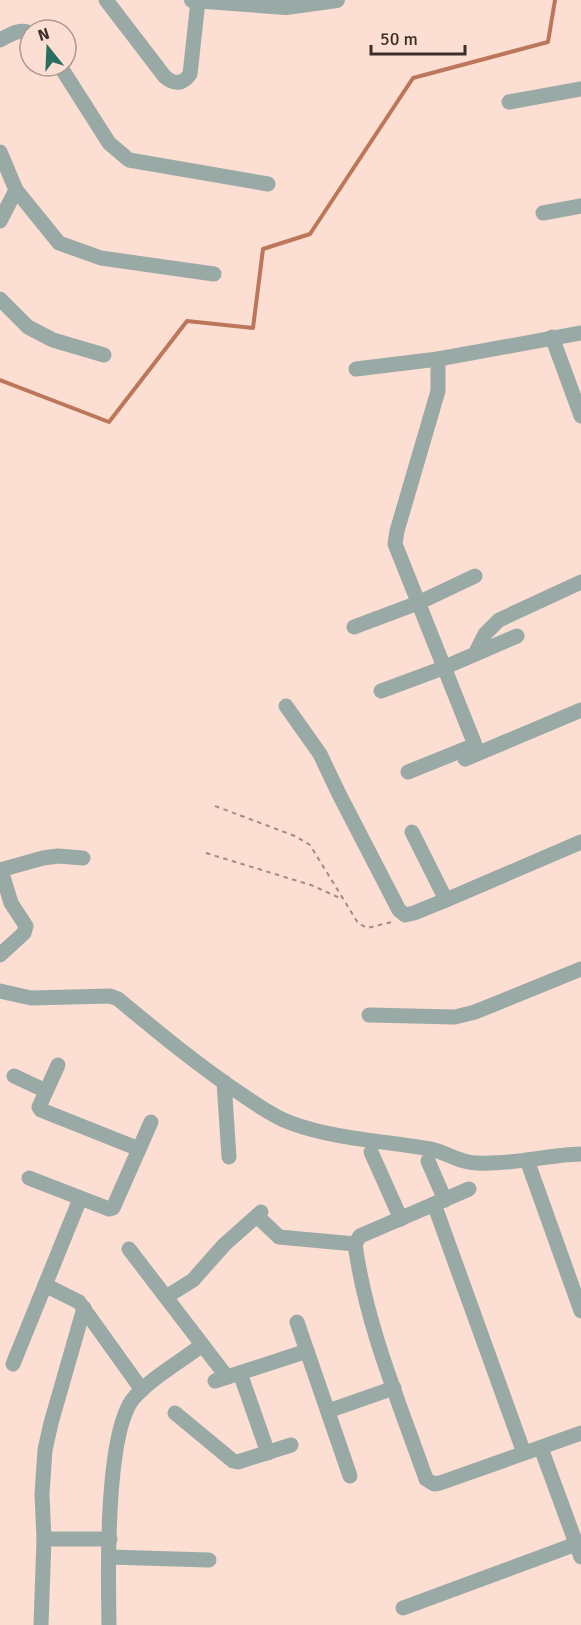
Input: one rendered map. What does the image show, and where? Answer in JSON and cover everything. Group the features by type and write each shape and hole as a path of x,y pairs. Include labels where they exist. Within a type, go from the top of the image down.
{"street":[{"path":"106,0 165,77 172,82 179,83 186,80 190,74 195,0 286,8 336,0"},
{"path":"0,40 18,32"},
{"path":"68,78 109,143 129,160 268,184"},
{"path":"509,102 581,89"},
{"path":"0,152 16,190 59,243 101,258 214,274"},
{"path":"0,221 16,190"},
{"path":"543,213 581,206"},
{"path":"0,299 28,327 53,340 104,355"},
{"path":"356,369 438,358 581,333"},
{"path":"552,337 581,416"},
{"path":"438,358 438,391 395,544 475,745"},
{"path":"354,627 418,603 475,576"},
{"path":"475,654 485,634 499,620 581,582"},
{"path":"381,691 443,668 517,636"},
{"path":"286,706 320,754 399,910 405,915 446,900 581,842"},
{"path":"447,766 581,710"},
{"path":"408,772 475,745 493,748"},
{"path":"412,832 446,900"},
{"path":"0,955 24,933 26,926 11,903 0,870 43,858 58,856 83,858"},
{"path":"369,1015 455,1017 475,1012 581,969"},
{"path":"0,991 31,998 110,996 118,999 225,1082 271,1113 291,1123 315,1130 431,1149 466,1162 506,1163 581,1154"},
{"path":"58,1065 39,1107 41,1110 139,1149"},
{"path":"14,1076 46,1091"},
{"path":"225,1082 229,1157"},
{"path":"29,1178 108,1209 113,1208 151,1122"},
{"path":"371,1152 401,1219"},
{"path":"527,1160 581,1311"},
{"path":"428,1161 439,1202 524,1453"},
{"path":"469,1190 360,1236 355,1244 358,1268 373,1324 426,1479 434,1484 581,1433"},
{"path":"14,1364 81,1199"},
{"path":"166,1297 193,1280 224,1245 259,1214 279,1238 355,1244"},
{"path":"129,1248 227,1377 268,1453"},
{"path":"45,1285 79,1302 142,1390"},
{"path":"41,1625 44,1539 42,1494 45,1450 84,1308"},
{"path":"297,1322 350,1476"},
{"path":"109,1625 111,1496 120,1427 132,1400 142,1390 202,1346"},
{"path":"227,1377 307,1351"},
{"path":"328,1411 394,1388"},
{"path":"175,1413 233,1461 238,1462 291,1445"},
{"path":"403,1608 578,1551 541,1448"},
{"path":"44,1539 110,1539"},
{"path":"109,1557 209,1560"}],"path":[{"path":"215,807 295,837 310,845 358,923 367,928 387,924 405,915"},
{"path":"206,853 311,885 343,899"}],"waterway":[{"path":"0,380 109,422 187,321 253,328 263,249 310,234 413,78 548,42 555,0"}]}
